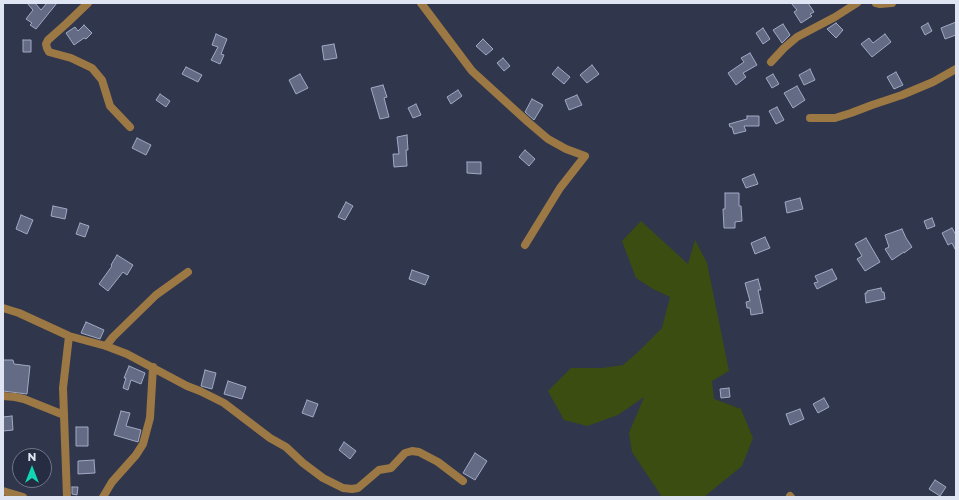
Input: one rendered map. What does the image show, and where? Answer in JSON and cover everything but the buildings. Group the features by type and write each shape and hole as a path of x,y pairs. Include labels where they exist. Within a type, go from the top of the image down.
{"street":[{"path":"88,3 48,40 46,44 47,48 49,52 71,58 92,68 102,80 110,106 130,127"},
{"path":"421,3 472,71 548,139 566,149 585,156 560,188 525,245"},
{"path":"771,62 797,37 835,17 857,3"},
{"path":"876,3 892,3"},
{"path":"810,118 835,118 851,113 902,95 933,82 956,69"},
{"path":"106,346 113,337 156,296 188,272"},
{"path":"3,308 19,313 69,336 106,346 127,354 187,386 224,403 270,438 286,447 303,463 323,478 343,488 358,488 379,470 391,468 405,453 412,451 420,452 438,462 463,481"},
{"path":"67,497 63,388 69,336"},
{"path":"103,497 112,482 136,455 143,444 150,418 153,367"},
{"path":"3,396 15,396 64,415"},
{"path":"3,491 22,497"}],"green space":[{"path":"641,221 688,264 695,240 707,263 729,371 712,381 714,399 741,409 753,438 742,466 704,497 662,497 632,452 629,433 644,397 618,415 587,426 564,420 548,391 571,368 602,368 623,365 662,328 670,297 653,289 636,278 622,241"}]}
